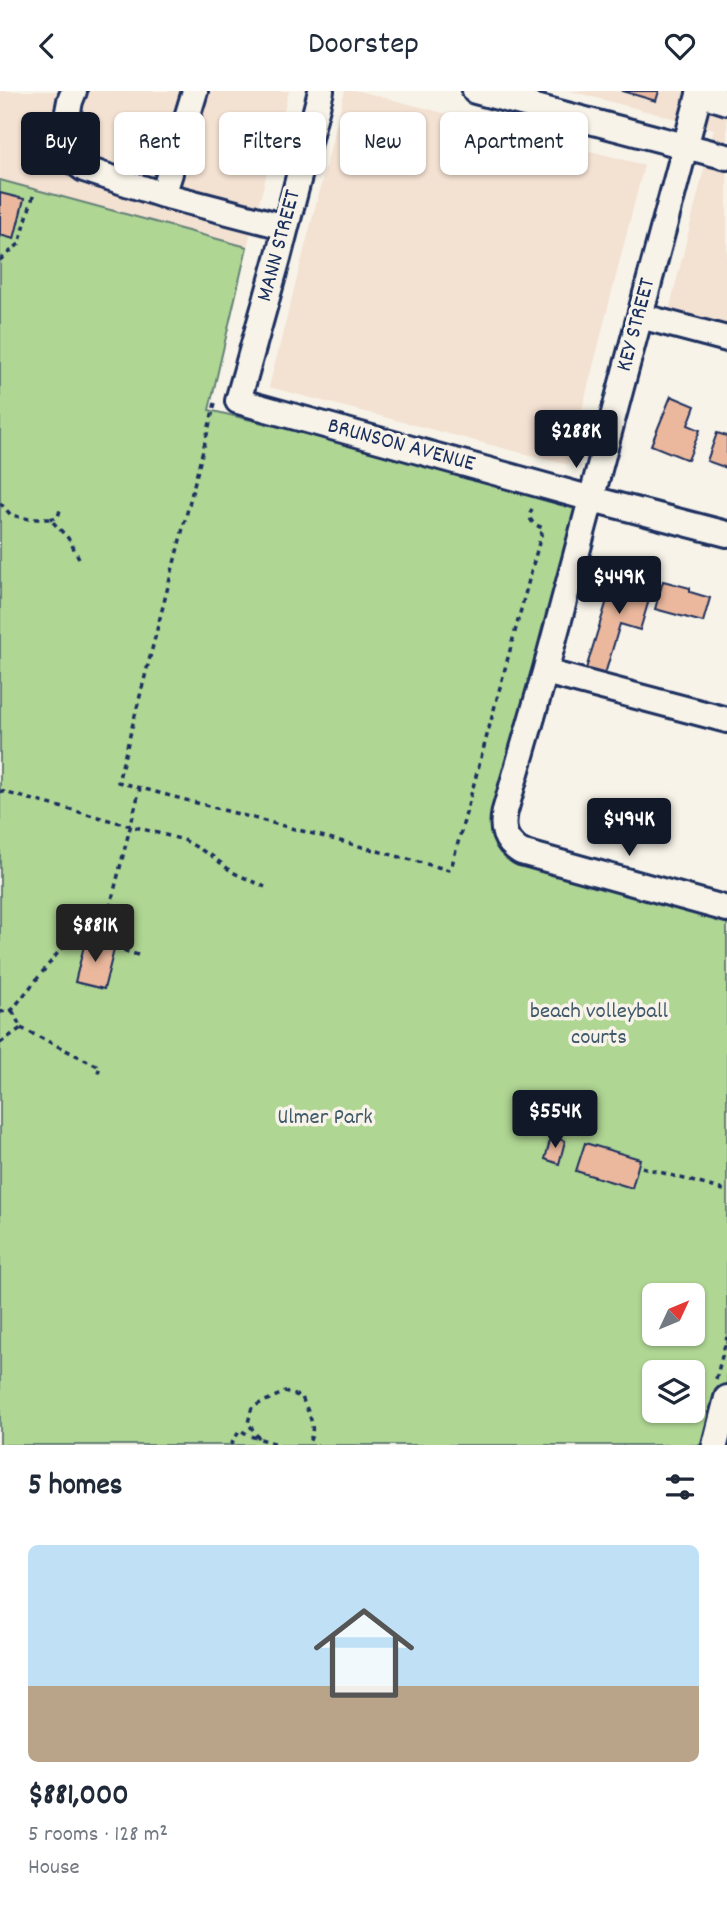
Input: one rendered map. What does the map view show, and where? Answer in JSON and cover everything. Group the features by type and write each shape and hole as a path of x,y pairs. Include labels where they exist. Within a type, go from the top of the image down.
{"street":[{"path":"74,91 62,143 68,157 84,169 114,171"},
{"path":"188,112 195,91"},
{"name":"MANN STREET","path":"227,400 286,227 321,91"},
{"path":"475,91 727,157"},
{"path":"699,92 727,102"},
{"name":"KEY STREET","path":"699,92 502,828 508,842 521,852 727,909"},
{"path":"169,175 286,227"},
{"path":"640,316 727,339"},
{"name":"BRUNSON AVENUE","path":"227,400 727,534"},
{"path":"545,672 727,720"},
{"path":"715,1445 727,1398"}],"path":[{"path":"0,260 19,244 34,193"},
{"path":"227,400 165,594 118,782 449,870"},
{"path":"0,503 10,515 29,519 58,517 60,510"},
{"path":"50,519 68,538 79,558"},
{"path":"103,935 140,787"},
{"path":"0,791 184,840 212,856 232,872 265,887"},
{"path":"0,1012 12,1010 73,934 82,929 114,938 125,951 138,955"},
{"path":"12,1010 21,1028 100,1067 96,1075"},
{"path":"0,1043 21,1028"},
{"path":"642,1167 727,1191"},
{"path":"259,1438 248,1423 252,1407 285,1392 302,1397 314,1427 307,1445"},
{"path":"231,1445 240,1430 281,1445"}],"shaded area":[{"path":"0,91 289,91 283,112 219,112 219,175 266,175 247,247 0,180"},
{"path":"345,91 359,91 440,112 440,175 588,175 588,150 644,165 568,465 269,387 323,175 326,175 326,165"},
{"path":"570,91 727,91 727,333 668,315 714,129"}],"green space":[{"name":"Ulmer Park","path":"0,180 247,247 209,410 574,498 585,505 502,840 727,912 727,1383 711,1445 0,1445"}],"building":[{"path":"622,91 659,91 656,101"},
{"path":"0,193 24,199 14,239 0,235"},
{"path":"671,396 695,406 688,425 700,430 688,460 651,445"},
{"path":"717,433 727,436 727,468 707,461"},
{"path":"616,571 654,583 640,630 620,624 605,674 586,669"},
{"path":"663,581 690,588 690,592 710,598 703,622 655,609"},
{"path":"86,938 115,946 104,989 75,982"},
{"path":"551,1137 565,1141 559,1164 545,1159"},
{"path":"585,1143 640,1159 632,1188 576,1171"}],"park label":[{"name":"beach volleyball courts","path":"599,1025"}]}
